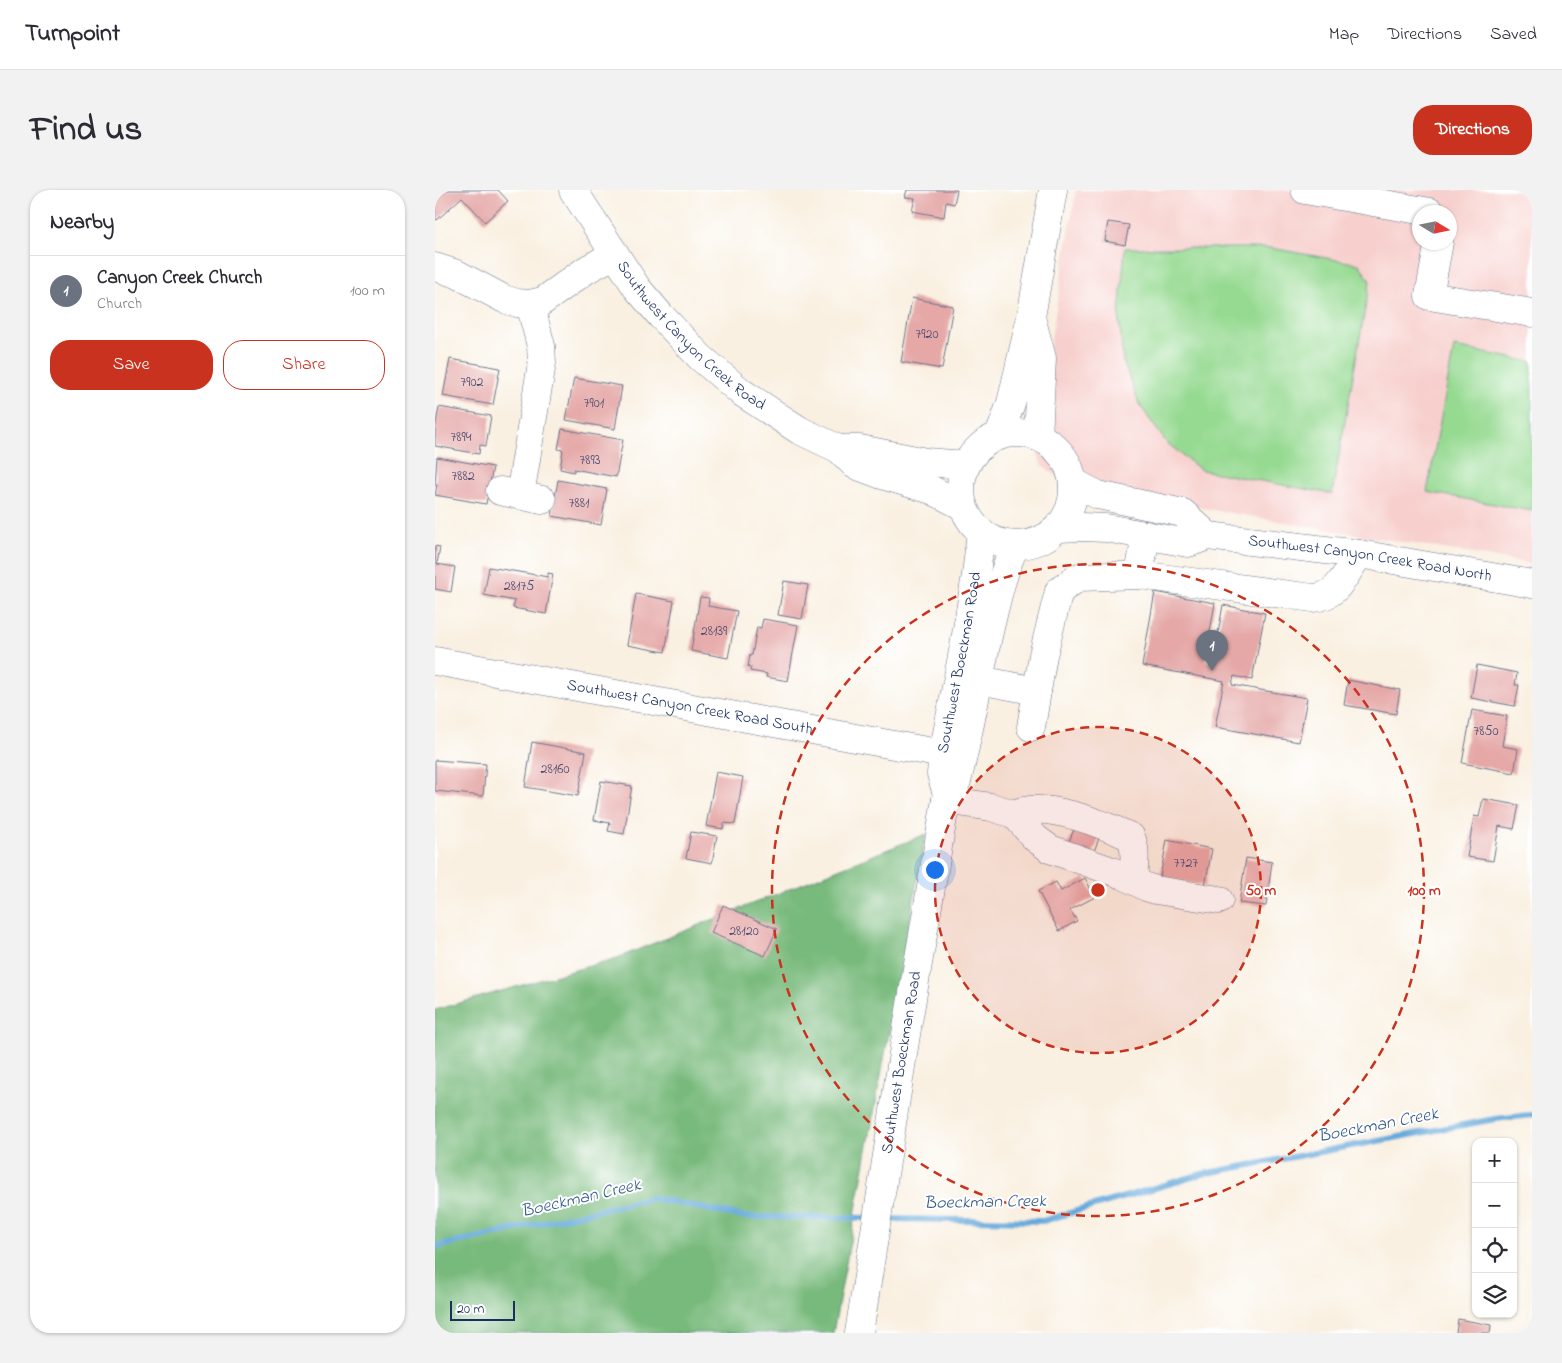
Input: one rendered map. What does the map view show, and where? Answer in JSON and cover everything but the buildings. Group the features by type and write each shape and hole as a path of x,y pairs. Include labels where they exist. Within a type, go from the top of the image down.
{"main road":[{"name":"Southwest Canyon Creek Road","path":"573,190 637,288 661,316 707,363 741,392 799,430 839,449 855,465 932,490 963,506"},
{"path":"999,436 1011,403 1031,317 1053,190"},
{"path":"1305,190 1412,209"},
{"path":"1438,250 1429,296 1532,313"},
{"path":"435,267 457,274 517,304 530,304 543,300 586,270 615,254"},
{"path":"521,495 542,363 541,346 530,304"},
{"path":"1031,317 1042,358 1038,437"},
{"path":"1019,433 1038,437 1055,448 1067,463 1073,482 1073,499 1067,515 1057,528 1038,542 1015,546 993,541 974,526 963,506 961,478 966,464 980,447 999,436 1019,433"},
{"name":"Southwest Canyon Creek Road","path":"839,449 860,449 926,462 966,464"},
{"path":"1073,482 1099,495 1183,512 1208,536"},
{"name":"Southwest Canyon Creek Road North","path":"1057,528 1106,528 1188,543 1208,536 1359,554 1532,584"},
{"name":"Southwest Boeckman Road","path":"947,797 941,774 943,754 965,642 981,532"},
{"path":"1139,575 1146,535"},
{"name":"Southwest Boeckman Road","path":"859,1333 908,1022 947,797 957,781 1001,584 1015,546"},
{"path":"1031,727 1043,655 1059,591 1079,577 1139,575 1323,598 1335,591 1359,554"},
{"name":"Southwest Canyon Creek Road South","path":"435,661 943,754"},
{"path":"979,680 1037,691"},
{"path":"947,797 1014,814 1035,838 1049,849 1123,875 1156,890 1219,900"},
{"path":"1014,814 1028,809 1063,813 1077,816 1131,837 1134,843 1135,855 1133,880"}],"shaded area":[{"path":"1076,190 1532,190 1532,564 1072,486 1041,465 1034,439"}],"green space":[{"path":"1125,248 1271,248 1359,264 1370,281 1332,494 1201,470 1166,442 1139,404 1123,361 1119,315"},
{"path":"1454,347 1532,362 1532,511 1427,492"},
{"path":"926,834 833,1333 435,1333 435,1010 617,958"}],"waterway":[{"name":"Boeckman Creek","path":"884,1219 1043,1221 1202,1174 1495,1119 1532,1115"},
{"name":"Boeckman Creek","path":"435,1247 653,1198 745,1217 872,1218"}],"place":[{"name":"Canyon Creek Church","path":"1212,671"}]}
